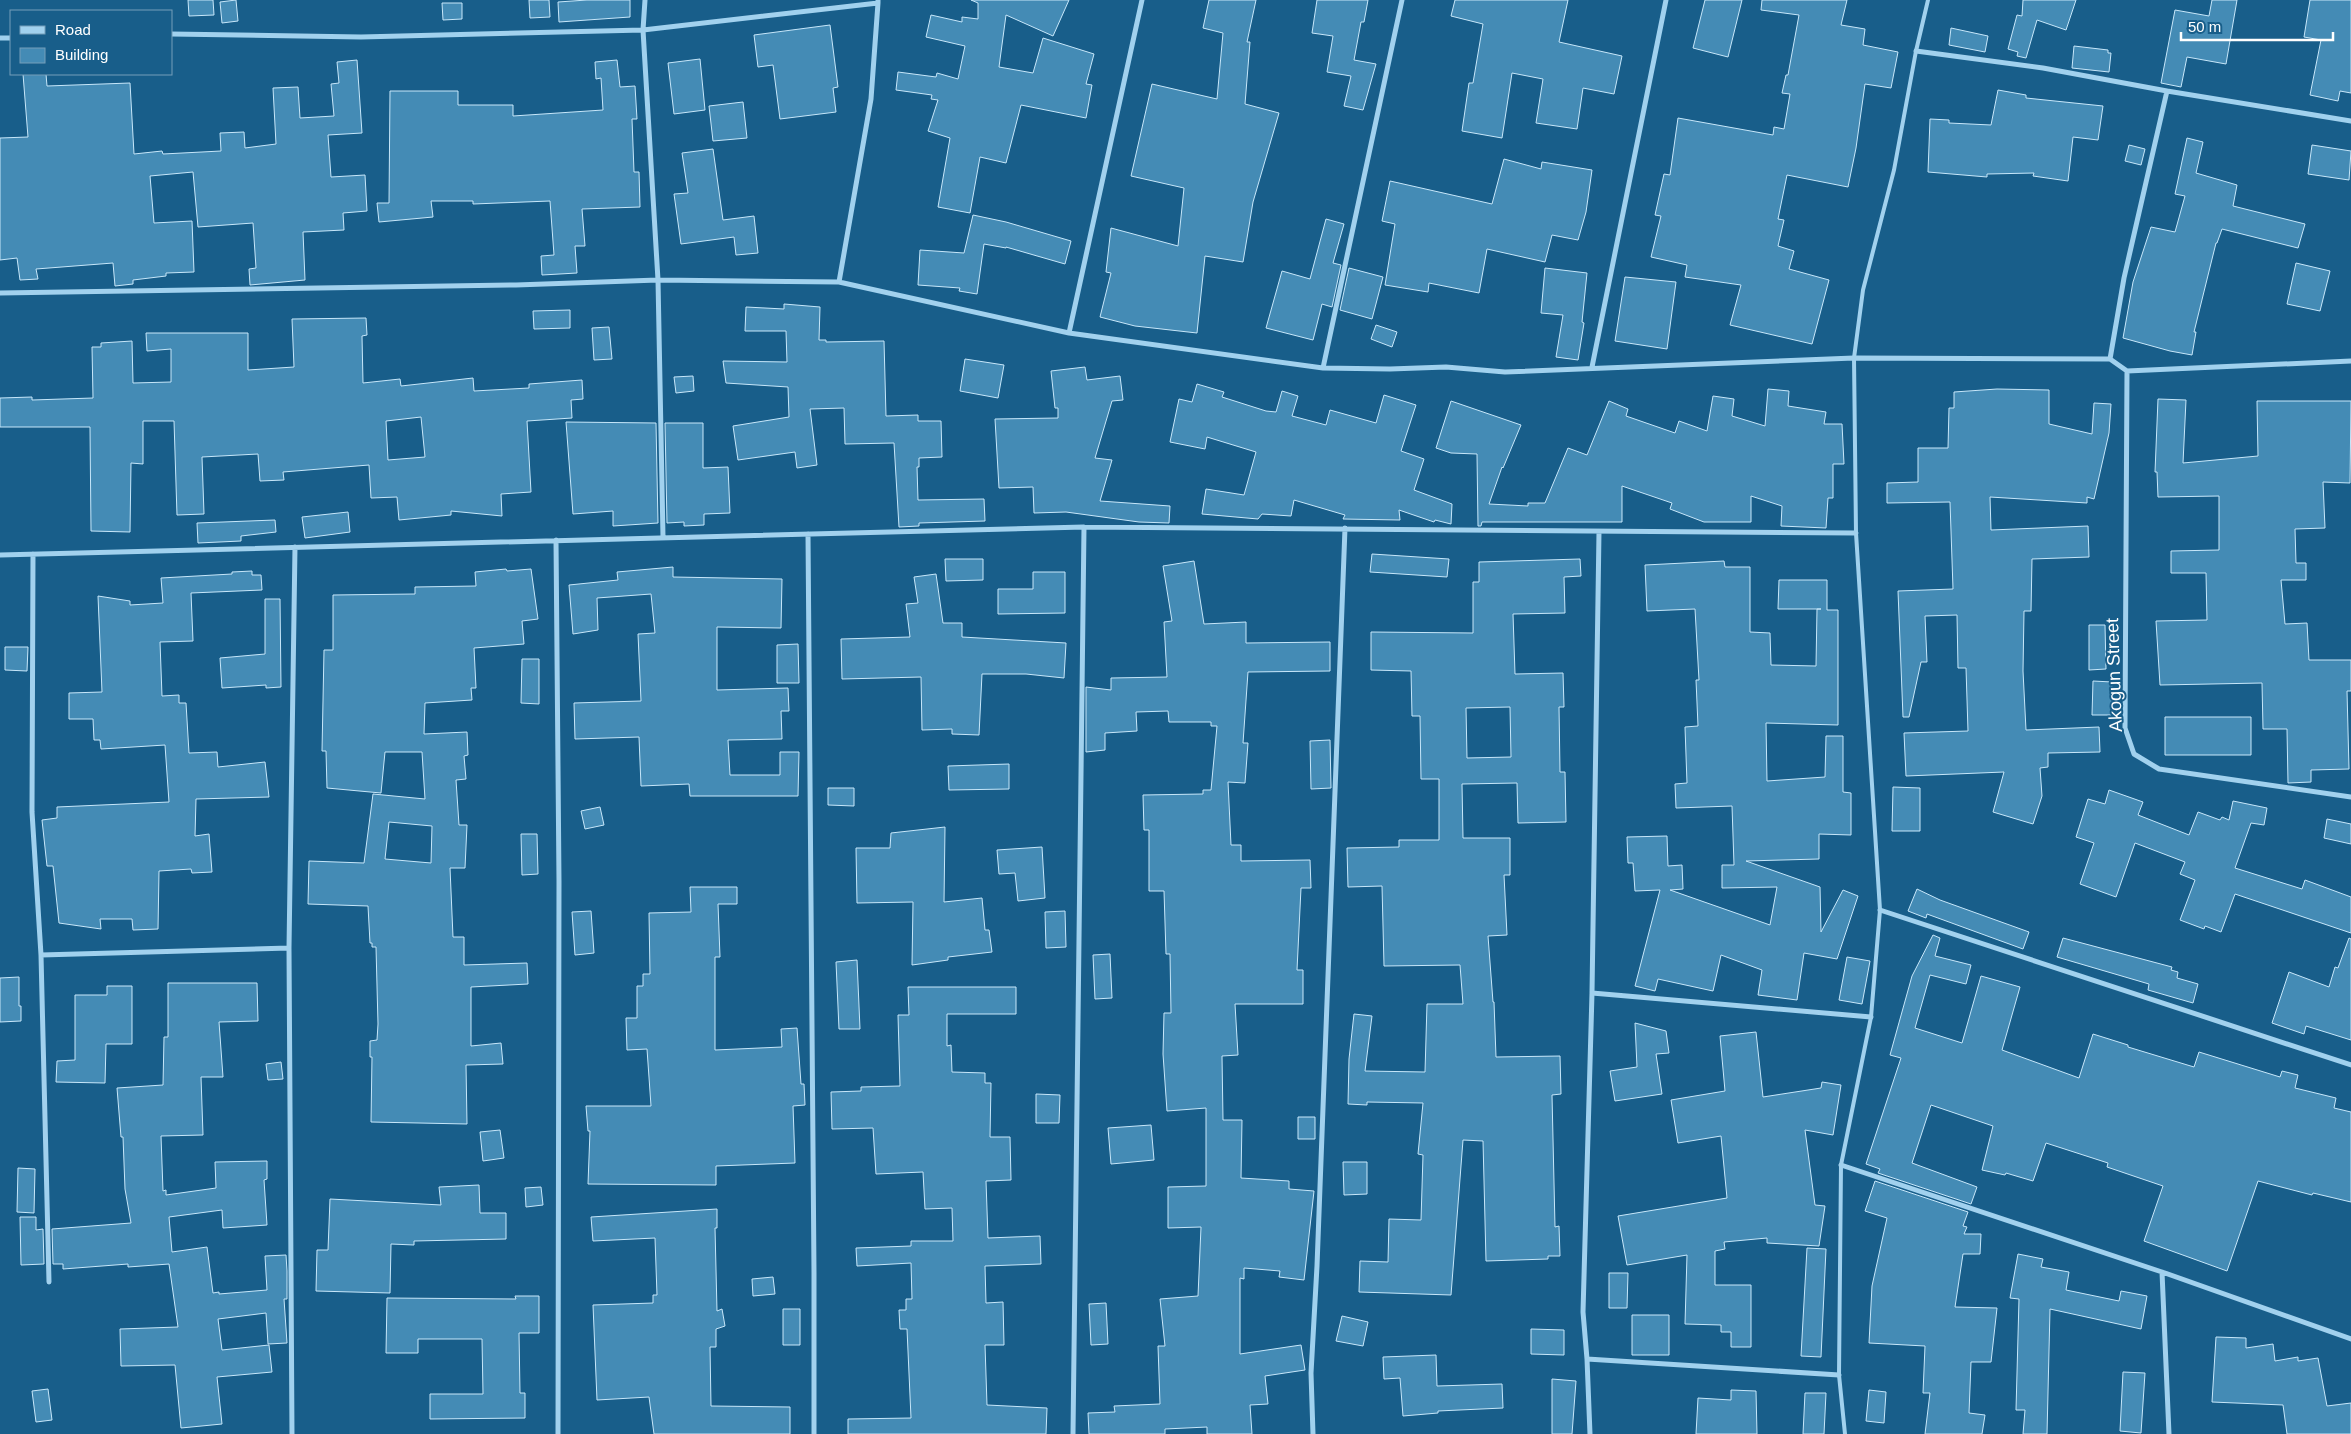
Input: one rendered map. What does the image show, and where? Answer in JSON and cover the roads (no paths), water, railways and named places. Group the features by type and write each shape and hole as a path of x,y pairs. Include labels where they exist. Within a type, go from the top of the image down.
{"street":[{"path":"645,0 643,30 658,280 663,537"},
{"path":"1069,333 1142,0"},
{"path":"1323,368 1402,0"},
{"path":"1592,367 1666,0"},
{"path":"172,34 361,37 643,30 878,1 871,100 839,282"},
{"path":"1916,51 2043,68 2167,91 2351,121"},
{"path":"2110,359 2124,278 2167,91"},
{"path":"0,292 516,285 658,280 839,282 1069,333 1323,368 1390,369 1446,367 1504,372 1854,358 2110,359 2126,371 2351,361"},
{"name":"Akogun Street","path":"2126,371 2125,728 2134,754 2159,769 2351,797"},
{"path":"0,554 1084,527 1856,533"},
{"path":"1073,1434 1084,527"},
{"path":"1313,1434 1311,1373 1318,1266 1345,528"},
{"path":"1590,1434 1588,1359 1584,1312 1592,993 1598,532"},
{"path":"808,534 814,1434"},
{"path":"556,540 559,881 558,1434"},
{"path":"292,1434 289,948 295,547"},
{"path":"33,554 32,812 41,955 49,1282"},
{"path":"1880,910 2351,1065"},
{"path":"41,955 289,948"},
{"path":"1592,993 1870,1017"},
{"path":"1841,1165 2162,1272 2351,1339"},
{"path":"2162,1272 2169,1434"},
{"path":"1588,1359 1839,1375"}],"lane":[{"path":"1845,1434 1839,1375 1841,1165 1870,1017 1880,910 1856,533 1854,358 1862,290 1894,170 1916,51 1928,0"}]}
